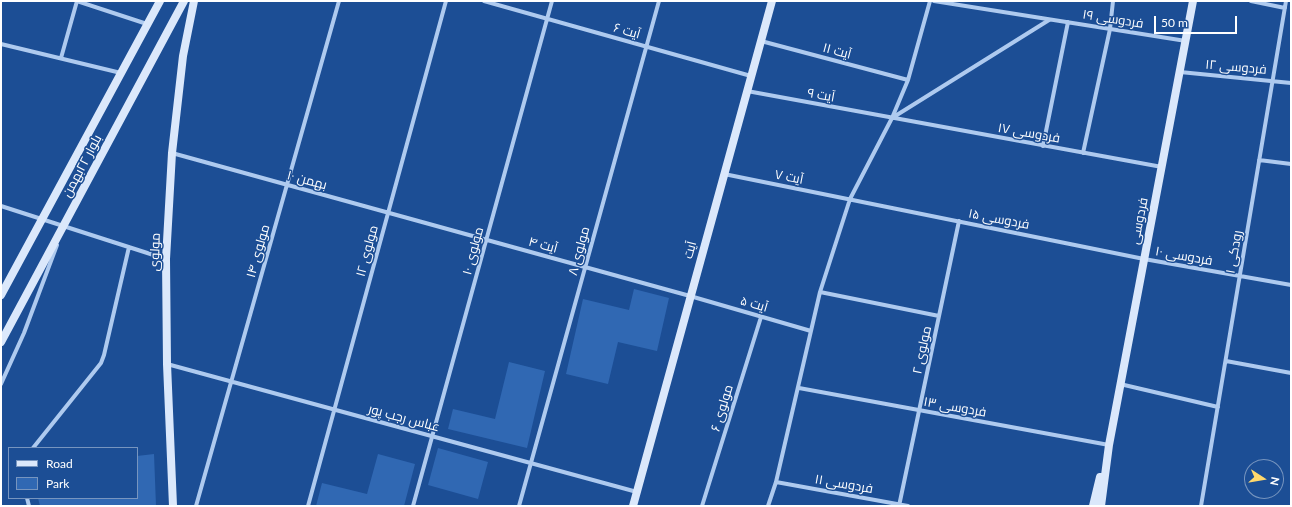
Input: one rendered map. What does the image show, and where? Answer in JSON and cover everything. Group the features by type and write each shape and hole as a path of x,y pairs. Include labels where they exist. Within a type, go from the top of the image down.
{"main road":[{"name":"بلوار ۲۲بهمن","path":"1,295 160,1"},
{"name":"بلوار ۲۲بهمن","path":"1,342 184,1"},
{"name":"مولوی","path":"173,506 167,364 166,259 172,153 183,56 194,1"},
{"name":"آیت","path":"633,506 772,1"},
{"name":"فردوسی","path":"1101,506 1109,445 1120,384 1193,1"},
{"name":"فردوسی","path":"1093,506 1109,445"}],"street":[{"path":"61,58 77,1 147,24"},
{"name":"مولوی ۱۴","path":"196,506 339,1"},
{"name":"مولوی ۱۲","path":"308,506 446,1"},
{"name":"آیت ۶","path":"484,1 751,76"},
{"name":"مولوی ۱۰","path":"413,506 552,1"},
{"name":"مولوی ۸","path":"519,506 659,1"},
{"path":"768,506 776,482 799,388 820,292 850,199 892,118 908,80 930,1"},
{"name":"فردوسی ۱۹","path":"934,1 1186,41"},
{"path":"1082,153 1110,29 1113,1"},
{"path":"1251,1 1285,8"},
{"name":"رودکی ۱","path":"1201,506 1286,1"},
{"path":"892,118 1049,19"},
{"path":"1043,146 1068,22"},
{"name":"آیت ۱۱","path":"760,41 908,80"},
{"path":"1,44 121,73"},
{"name":"فردوسی ۱۲","path":"1180,72 1273,80 1291,83"},
{"name":"آیت ۹","path":"747,92 892,118"},
{"name":"فردوسی ۱۷","path":"892,118 1162,167"},
{"name":"بهمن ۱۰","path":"172,153 437,226"},
{"path":"1259,160 1291,164"},
{"name":"آیت ۷","path":"724,174 850,199"},
{"name":"فردوسی ۱۵","path":"850,199 1144,258"},
{"path":"1,206 166,259"},
{"name":"مولوی ۲","path":"899,505 959,221"},
{"path":"1,384 24,332 64,226"},
{"name":"آیت ۴","path":"437,226 690,296"},
{"path":"34,447 101,363 129,248"},
{"name":"فردوسی ۱۰","path":"1144,258 1291,285"},
{"path":"820,292 939,316"},
{"name":"آیت ۵","path":"690,296 811,331"},
{"name":"مولوی ۶","path":"702,506 761,317"},
{"path":"1226,361 1291,373"},
{"name":"عباس رجب پور","path":"167,364 637,492"},
{"path":"1120,384 1218,407"},
{"name":"فردوسی ۱۳","path":"799,388 1109,445"},
{"name":"فردوسی ۱۱","path":"776,482 908,506"}],"green space":[{"path":"634,289 669,298 657,351 618,342 608,384 566,374 583,299 629,310"},
{"path":"509,362 545,371 527,448 448,429 453,409 495,419"},
{"path":"438,448 488,462 478,499 428,485"},
{"path":"154,454 156,506 40,506 38,499 138,499 138,456"},
{"path":"378,454 415,464 404,506 316,506 322,483 367,494"}]}
